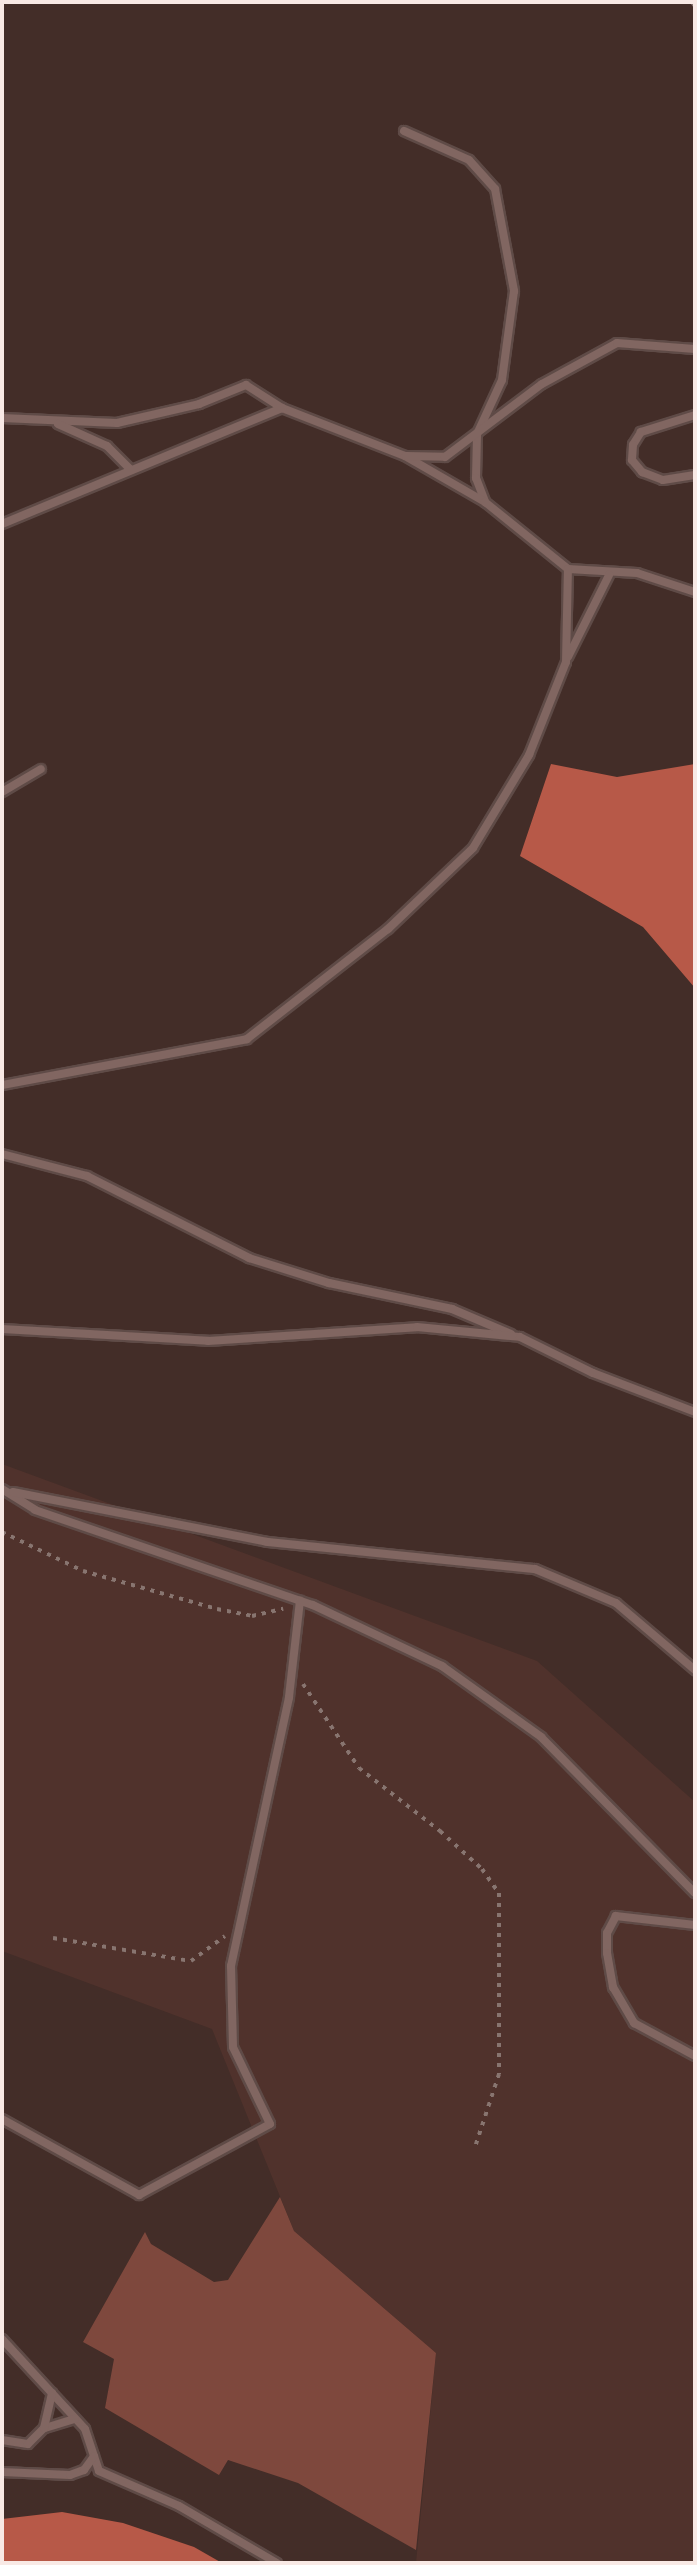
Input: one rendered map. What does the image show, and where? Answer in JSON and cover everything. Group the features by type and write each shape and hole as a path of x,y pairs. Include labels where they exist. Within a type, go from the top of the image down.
{"lane":[{"path":"404,131 469,160 495,189 514,291 502,380 477,434 476,478 485,502"},
{"path":"405,456 445,457 542,384 617,343 695,349"},
{"path":"2,418 117,423 199,404 246,385 282,408 405,456 485,502 568,569 609,575 637,573 695,592"},
{"path":"2,524 282,408"},
{"path":"695,415 641,432 633,445 632,460 642,472 663,480 695,475"},
{"path":"54,422 107,446 130,469"},
{"path":"566,662 568,569"},
{"path":"2,1085 247,1039 281,1016 388,929 473,848 529,755 566,662 609,575"},
{"path":"2,792 41,769"},
{"path":"2,1154 87,1176 249,1258 329,1283 452,1309 520,1337 593,1373 695,1412"},
{"path":"2,1329 208,1341 417,1327 520,1337"},
{"path":"3,1490 35,1510 300,1601 442,1666 541,1737 695,1893"},
{"path":"3,1490 267,1542 535,1569 616,1603 695,1670"},
{"path":"2,2119 139,2195 270,2124 233,2047 231,1966 293,1665 300,1601"},
{"path":"695,1925 616,1916 607,1933 607,1953 613,1987 634,2023 695,2056"},
{"path":"2,2339 92,2442 99,2471"},
{"path":"44,2428 52,2393"},
{"path":"2,2440 28,2444 44,2428 75,2419"},
{"path":"84,2470 94,2456"},
{"path":"2,2472 70,2475 84,2470 99,2471 179,2506 277,2563"}],"path":[{"path":"2,1532 83,1571 217,1609 252,1616 277,1613 300,1601"},
{"path":"293,1665 359,1768 440,1831 482,1869 499,1893 499,2074 476,2144"},
{"path":"53,1938 191,1961 240,1924"}],"shaded area":[{"path":"551,764 617,777 695,764 695,988 643,927 520,856"},
{"path":"2,1464 537,1661 695,1802 695,2563 416,2563 436,2353 294,2231 212,2029 2,1951"},
{"path":"280,2197 294,2231 436,2353 416,2550 298,2483 228,2460 219,2475 105,2408 114,2359 83,2342 145,2232 151,2244 214,2282 228,2280"},
{"path":"62,2512 123,2523 194,2547 222,2563 2,2563 2,2519"}]}
